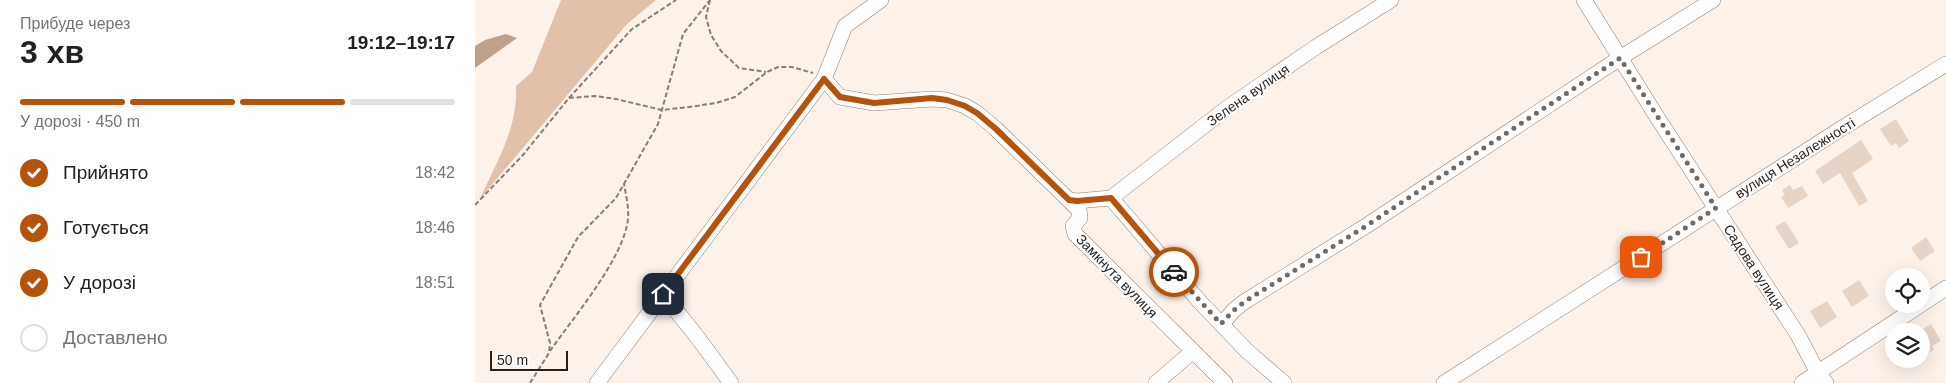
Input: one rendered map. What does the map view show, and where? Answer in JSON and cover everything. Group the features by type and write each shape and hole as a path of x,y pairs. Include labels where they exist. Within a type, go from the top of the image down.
{"street":[{"path":"597,383 824,79 845,26 881,0"},
{"name":"Зелена вулиця","path":"1111,198 1227,108 1316,47 1391,0"},
{"name":"Садова вулиця","path":"1584,0 1797,335 1822,378"},
{"path":"1221,324 1244,302 1390,211 1620,58 1713,0"},
{"name":"вулиця Незалежності","path":"1443,383 1716,208 1946,64"},
{"name":"Замкнута вулиця","path":"824,79 840,97 874,103 932,98 947,100 965,106 977,113 996,129 1081,214 1073,226 1075,234 1225,383"},
{"path":"1069,200 1111,198 1200,302 1247,351 1284,383"},
{"path":"1801,383 1822,378 1946,288"},
{"path":"663,294 731,383"},
{"path":"1156,383 1192,352"}],"path":[{"path":"475,205 523,156 569,98 632,29 676,0"},
{"path":"710,0 706,17 711,35 721,51 739,68 767,72"},
{"path":"549,353 550,343 540,305 578,237 615,198 658,124 683,34 710,0"},
{"path":"569,98 595,96 662,110 716,103 735,97 767,72 778,67 792,67 818,74 824,79"},
{"path":"530,383 623,242 628,218 624,184"}],"shaded area":[{"path":"561,0 656,0 627,24 480,199 510,130 514,116 516,86 532,72"},
{"path":"506,34 517,38 475,68 475,46 485,40"}],"building":[{"path":"1896,119 1909,141 1899,148 1896,143 1891,146 1880,129"},
{"path":"1861,140 1873,159 1852,173 1868,201 1859,206 1840,173 1823,184 1815,171"},
{"path":"1790,185 1793,190 1802,186 1808,196 1788,208 1781,197 1785,195 1782,190"},
{"path":"1785,221 1799,243 1789,249 1775,227"},
{"path":"1926,237 1935,251 1920,261 1911,248"},
{"path":"1859,280 1869,296 1852,307 1842,291"},
{"path":"1827,301 1837,317 1820,328 1810,311"},
{"path":"1930,325 1941,341 1932,346 1934,350 1930,352"}],"way so far":[{"path":"1174,272 1221,324 1244,302 1366,226 1620,58 1716,208 1641,257"}],"route":[{"path":"663,294 824,79 840,97 874,103 932,98 947,100 965,106 977,113 996,129 1069,200 1111,198 1174,272"}]}
